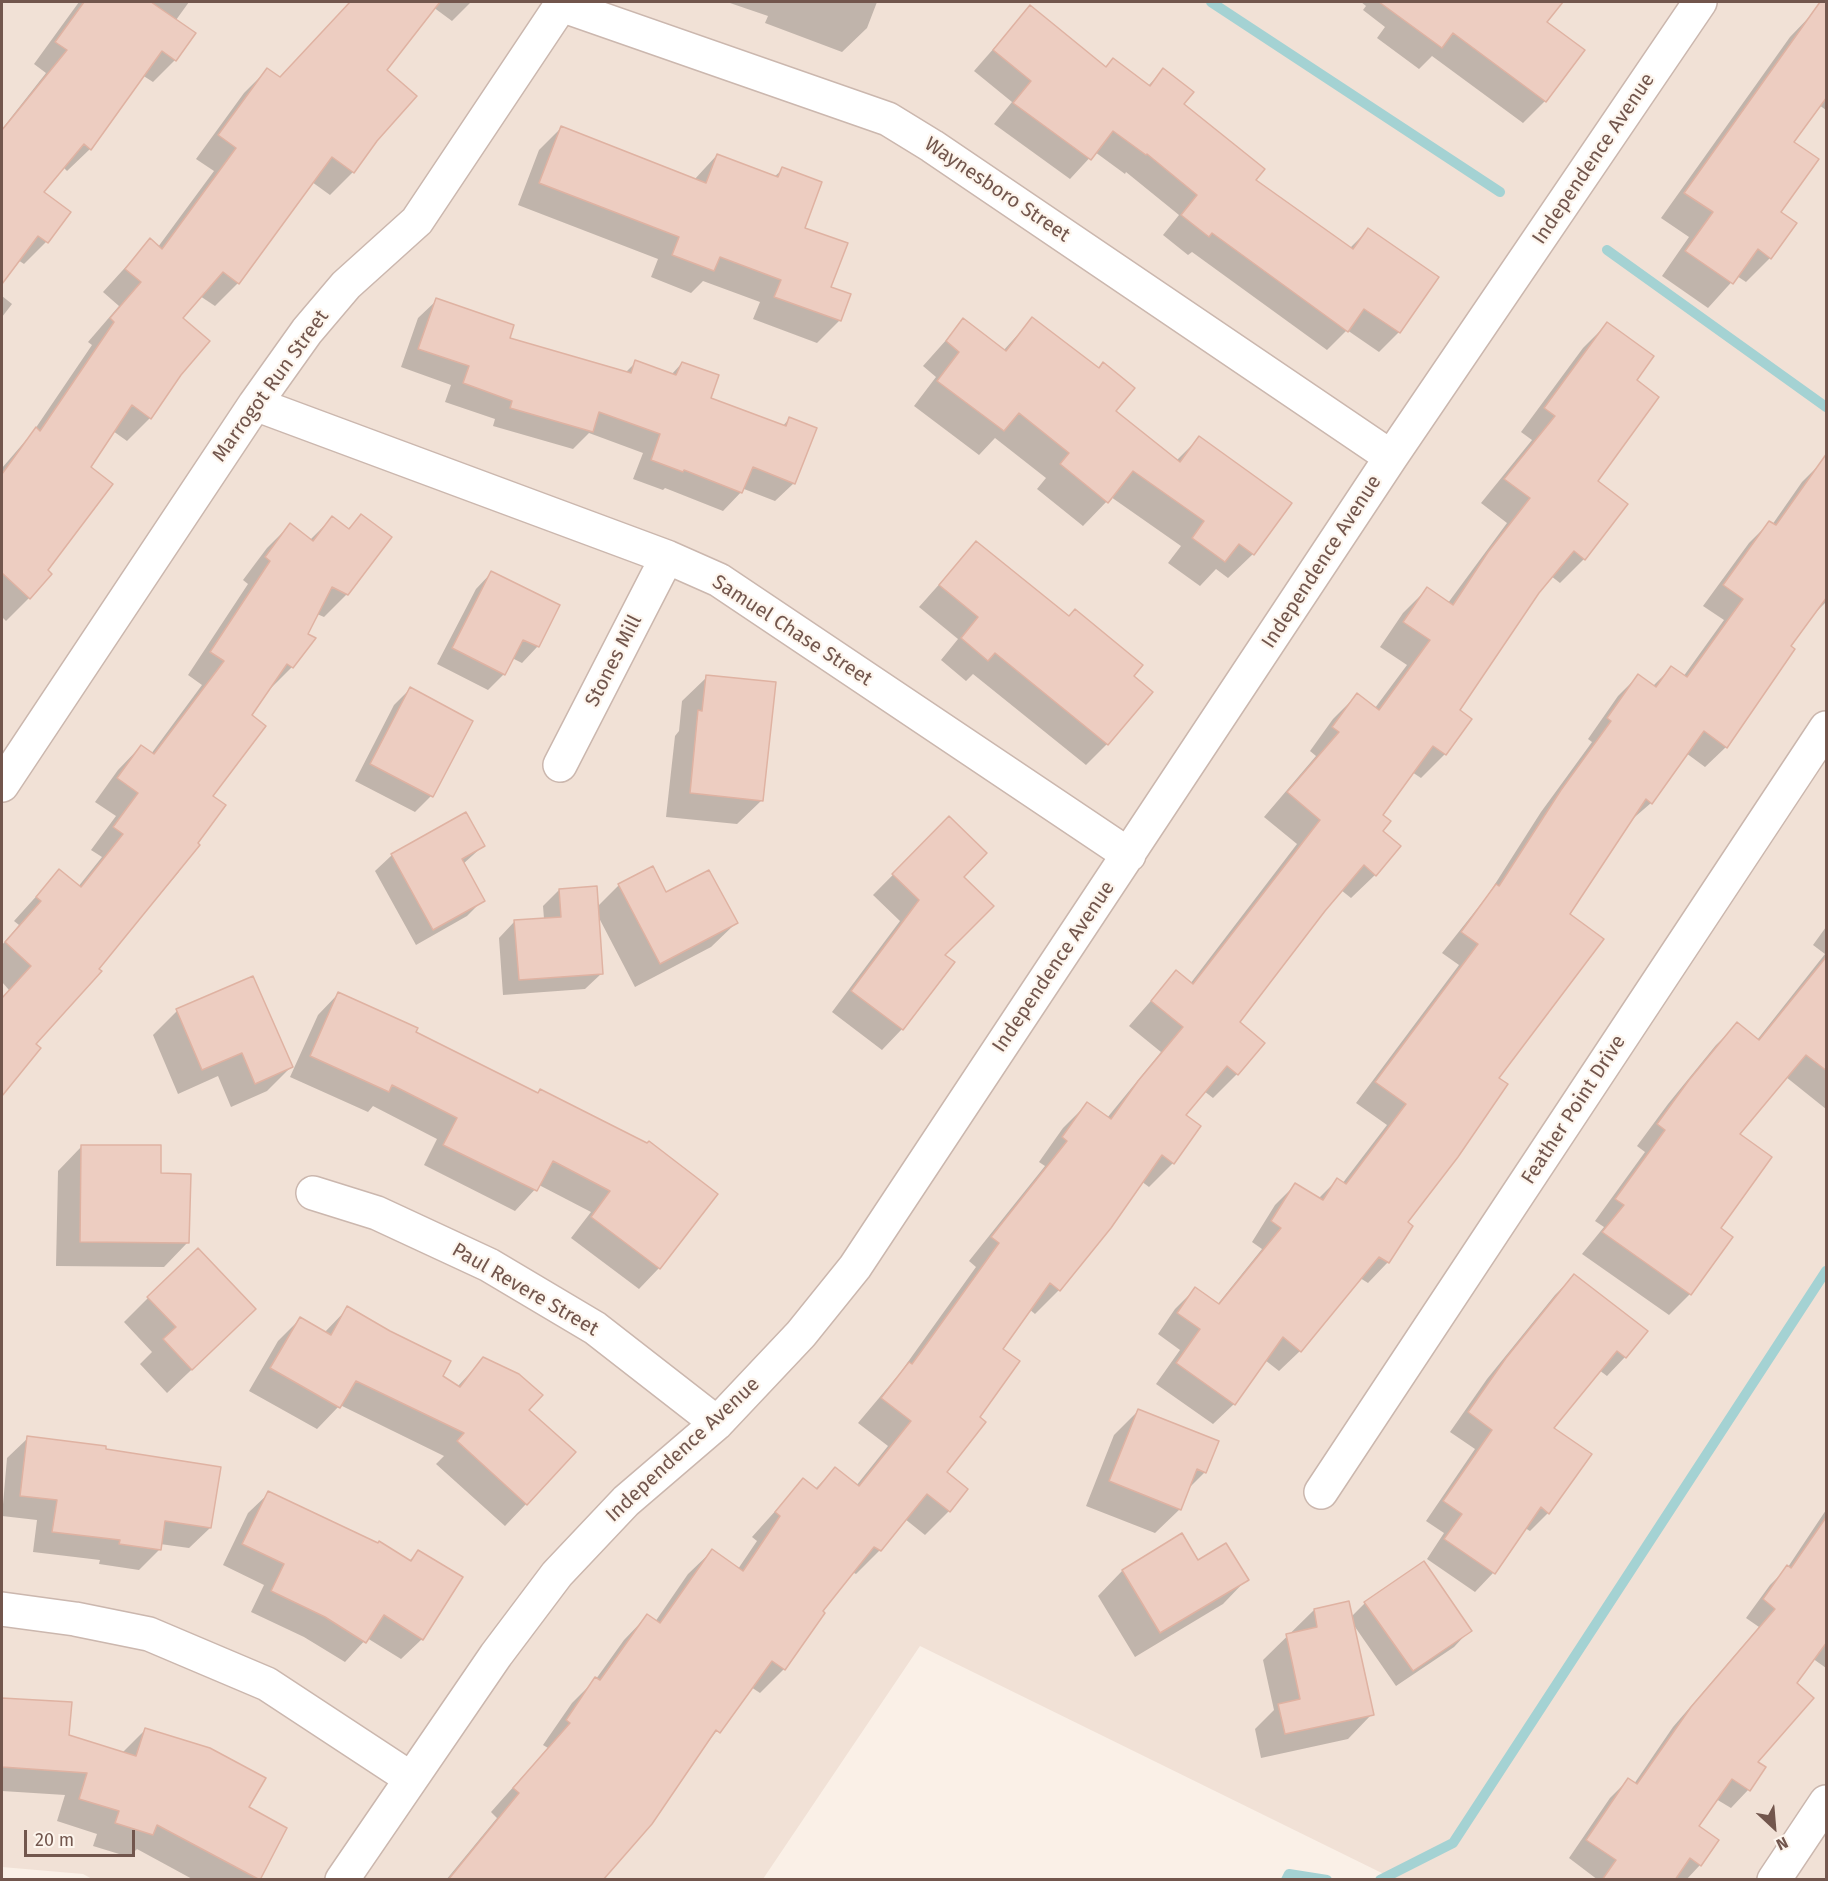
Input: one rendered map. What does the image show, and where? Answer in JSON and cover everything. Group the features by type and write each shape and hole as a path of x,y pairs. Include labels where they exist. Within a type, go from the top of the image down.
{"street":[{"name":"Independence Avenue","path":"342,1880 495,1655 557,1574 626,1501 717,1422 801,1334 855,1267 1391,457 1700,2"},
{"name":"Waynesboro Street","path":"561,5 888,119 932,146 1391,457"},
{"name":"Marrogot Run Street","path":"2,785 255,404 307,332 346,285 417,221 561,5"},
{"name":"Samuel Chase Street","path":"255,404 667,557 719,580 1129,855"},
{"name":"Stones Mill","path":"560,765 667,557"},
{"name":"Feather Point Drive","path":"1321,1492 1827,728"},
{"name":"Paul Revere Street","path":"313,1193 377,1213 489,1265 596,1328 717,1422"},
{"path":"2,1609 75,1619 149,1634 267,1684 410,1778"},
{"path":"1774,1880 1827,1802"}],"shaded area":[{"path":"2,2 1826,2 1826,1879 1394,1879 920,1646 763,1879 94,1880 83,1874 2,1867"}],"building":[{"path":"84,2 151,2 196,33 176,61 162,51 91,150 84,144 44,192 71,212 48,243 38,236 2,284 2,130 67,50 55,42"},
{"path":"350,2 440,2 387,70 417,96 377,141 354,173 332,157 239,284 223,272 183,318 210,341 181,375 151,419 132,405 91,467 113,484 48,570 52,574 30,599 2,573 2,474 36,427 40,431 114,322 110,318 141,282 125,269 150,238 162,249 236,148 218,135 267,68 280,77"},
{"path":"1379,2 1563,2 1547,22 1585,50 1546,102 1453,33 1442,48"},
{"path":"1820,2 1827,2 1827,97 1794,142 1819,159 1781,212 1797,223 1771,259 1758,249 1733,284 1685,251 1713,212 1684,193"},
{"path":"1030,5 1106,67 1113,58 1150,86 1163,68 1194,92 1184,104 1265,169 1256,180 1353,249 1368,228 1439,277 1400,333 1364,309 1348,332 1212,233 1209,237 1181,215 1197,195 1147,154 1113,131 1091,160 1013,103 1031,81 993,50"},
{"path":"561,126 706,183 717,154 778,177 782,167 822,182 805,228 848,243 831,287 851,294 841,321 774,297 781,280 720,257 714,271 672,255 679,237 539,183"},
{"path":"436,298 514,325 510,338 631,373 635,360 676,375 682,362 719,375 711,398 786,426 789,417 817,428 795,484 753,467 742,493 684,470 683,472 651,460 660,434 599,412 593,432 510,408 512,401 463,383 469,366 418,349"},
{"path":"1032,317 1099,368 1103,362 1135,388 1116,411 1180,462 1199,436 1292,503 1254,555 1239,544 1225,562 1192,538 1204,521 1133,471 1108,503 1060,464 1069,453 1019,413 1004,431 937,381 959,352 946,341 963,318 1006,351"},
{"path":"1607,322 1654,356 1637,380 1659,397 1598,481 1628,504 1585,560 1574,551 1539,593 1460,710 1472,719 1446,755 1433,746 1383,815 1391,821 1383,831 1401,846 1376,876 1364,865 1325,911 1240,1022 1265,1043 1238,1075 1227,1066 1186,1115 1201,1126 1174,1164 1162,1155 1111,1228 1060,1291 1050,1283 1003,1349 1020,1361 980,1417 986,1422 947,1472 968,1489 950,1512 927,1494 881,1551 874,1547 823,1611 825,1613 785,1670 772,1661 720,1733 716,1730 652,1824 603,1880 448,1880 519,1793 513,1788 570,1723 566,1720 595,1677 600,1680 647,1614 660,1623 712,1549 743,1571 780,1516 775,1512 803,1478 817,1489 835,1467 859,1486 911,1421 881,1398 909,1362 912,1364 999,1243 991,1237 1067,1141 1062,1137 1087,1102 1111,1119 1138,1081 1183,1027 1151,1001 1176,970 1193,984 1320,820 1287,792 1339,732 1332,727 1357,693 1379,710 1430,640 1403,622 1427,587 1453,605 1488,552 1530,498 1504,479 1555,416 1544,408"},
{"path":"1827,453 1827,597 1791,646 1795,649 1727,748 1704,731 1652,804 1646,799 1570,914 1604,939 1499,1078 1508,1084 1458,1157 1408,1222 1413,1226 1389,1263 1379,1257 1301,1352 1283,1337 1235,1405 1176,1363 1200,1329 1177,1313 1195,1287 1219,1304 1281,1228 1271,1221 1295,1183 1323,1200 1337,1178 1346,1184 1406,1104 1375,1082 1478,944 1461,932 1496,884 1499,886 1561,790 1611,721 1607,718 1638,674 1656,687 1671,666 1687,677 1743,599 1723,585 1769,521 1776,525"},
{"path":"361,514 392,537 348,595 332,587 308,634 316,638 293,668 287,664 252,715 266,726 213,796 226,805 198,843 200,845 99,969 102,971 36,1044 41,1048 2,1096 2,998 31,966 5,942 41,901 36,897 59,869 81,887 123,834 113,827 138,793 117,778 141,745 154,754 224,661 210,652 270,561 265,557 290,523 313,541 332,516 349,529"},
{"path":"976,541 1069,616 1075,609 1143,665 1134,676 1153,692 1108,745 995,653 988,661 961,638 978,617 939,585"},
{"path":"491,571 560,605 539,647 523,640 505,675 452,648"},
{"path":"706,675 776,682 763,801 690,793 698,710 702,711"},
{"path":"410,687 473,721 433,797 370,764"},
{"path":"466,812 485,846 462,859 485,901 433,930 391,854"},
{"path":"949,816 987,853 964,877 994,906 945,955 955,962 903,1030 851,991 919,900 892,874"},
{"path":"653,866 666,892 709,870 738,923 660,964 618,884"},
{"path":"597,886 603,974 519,980 514,920 561,917 559,889"},
{"path":"1827,956 1827,1071 1806,1055 1740,1134 1772,1157 1721,1228 1733,1237 1691,1295 1602,1232 1624,1205 1615,1199 1665,1130 1657,1124 1689,1080 1737,1022 1759,1040"},
{"path":"253,976 293,1067 255,1084 242,1053 202,1070 176,1009"},
{"path":"338,992 418,1028 416,1032 538,1093 540,1089 647,1143 649,1141 718,1194 660,1269 591,1217 610,1191 553,1161 537,1191 443,1145 457,1118 392,1085 389,1092 310,1056"},
{"path":"81,1145 161,1145 161,1173 191,1174 189,1243 80,1242"},
{"path":"198,1248 256,1309 192,1370 163,1339 176,1327 147,1297"},
{"path":"1574,1274 1648,1331 1626,1358 1617,1351 1554,1428 1592,1454 1549,1514 1541,1507 1495,1574 1444,1539 1462,1514 1443,1501 1492,1430 1468,1412 1506,1358"},
{"path":"347,1306 390,1331 451,1361 443,1376 460,1387 483,1357 519,1374 543,1395 529,1410 576,1452 527,1505 457,1441 464,1433 356,1381 340,1408 270,1368 300,1317 331,1335"},
{"path":"1138,1409 1219,1441 1206,1473 1197,1469 1181,1510 1109,1481"},
{"path":"27,1436 106,1446 106,1449 221,1467 211,1528 165,1521 161,1550 119,1544 120,1540 52,1532 57,1500 20,1496"},
{"path":"268,1491 378,1543 379,1541 411,1561 418,1550 463,1577 423,1640 384,1615 366,1643 325,1617 271,1591 284,1564 242,1544"},
{"path":"1827,1516 1827,1642 1797,1683 1814,1698 1758,1762 1766,1767 1750,1791 1732,1779 1699,1826 1719,1840 1701,1866 1690,1858 1675,1880 1602,1880 1616,1860 1586,1840 1628,1778 1637,1784 1691,1707 1775,1609 1763,1599 1787,1565 1791,1568"},
{"path":"1182,1533 1198,1560 1226,1543 1249,1580 1160,1633 1122,1570"},
{"path":"1424,1561 1472,1631 1413,1671 1364,1602"},
{"path":"1349,1601 1374,1715 1285,1734 1278,1704 1300,1699 1286,1634 1317,1627 1314,1609"},
{"path":"2,1698 72,1702 69,1735 136,1756 145,1728 210,1748 266,1778 249,1807 287,1828 260,1880 157,1825 153,1835 115,1823 119,1811 79,1799 87,1773 2,1767"}],"waterway":[{"path":"1211,2 1500,192"},
{"path":"1607,250 1826,407"},
{"path":"1380,1880 1453,1843 1826,1271"},
{"path":"1286,1880 1289,1874 1327,1880"}]}
